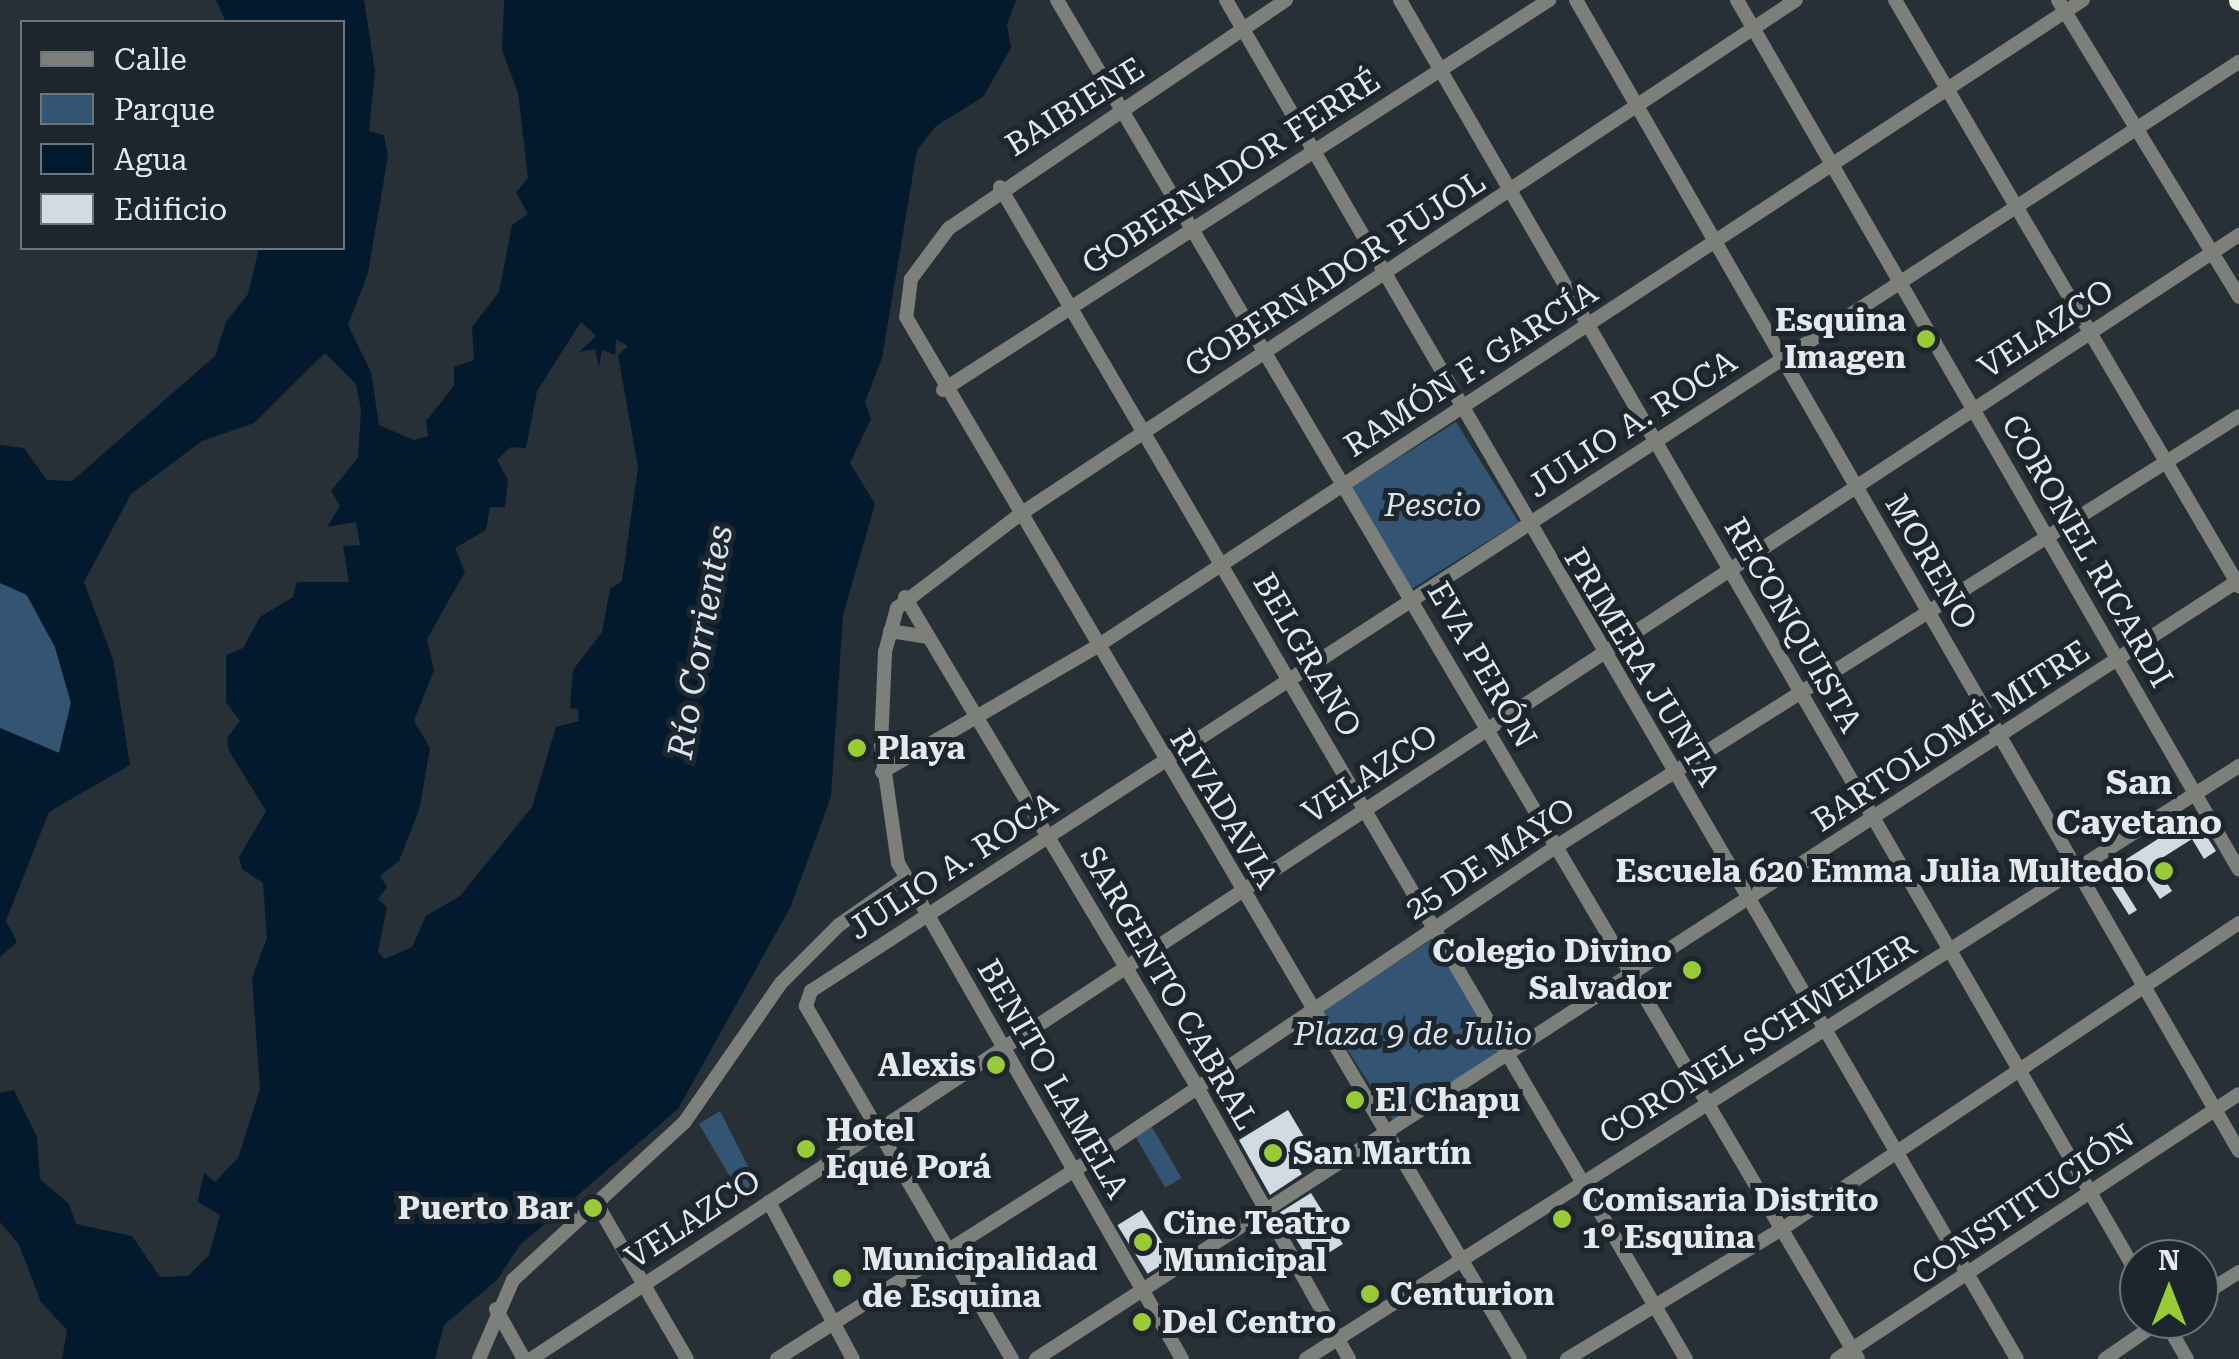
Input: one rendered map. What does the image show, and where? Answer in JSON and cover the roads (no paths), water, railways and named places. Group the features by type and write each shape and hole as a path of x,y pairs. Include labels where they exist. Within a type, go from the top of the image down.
{"street":[{"name":"EVA PERÓN","path":"1057,0 1120,113 1344,484 1855,1354"},
{"name":"PRIMERA JUNTA","path":"1226,0 1526,526 2017,1359"},
{"name":"BAIBIENE","path":"911,279 949,228 1000,186 1120,113 1286,0"},
{"name":"RECONQUISTA","path":"1400,0 1508,193 2119,1243"},
{"name":"GOBERNADOR FERRÉ","path":"943,390 1549,0"},
{"name":"MORENO","path":"1576,0 2239,1151"},
{"name":"CORONEL RICARDI","path":"1737,0 2239,870"},
{"name":"GOBERNADOR PUJOL","path":"905,597 1019,514 1640,108 1796,0"},
{"path":"1895,0 2238,582"},
{"name":"RAMÓN F. GARCÍA","path":"882,772 978,722 1096,647 1948,90 2062,6 2083,0"},
{"path":"2062,6 2239,297"},
{"name":"JULIO A. ROCA","path":"879,1130 806,998 926,916 2239,62"},
{"name":"BELGRANO","path":"1000,186 1146,429 1686,1359"},
{"name":"VELAZCO","path":"527,1359 2239,235"},
{"name":"RIVADAVIA","path":"911,279 906,317 943,390 1520,1359"},
{"name":"25 DE MAYO","path":"777,1359 1075,1170 1196,1085 1558,846 1930,616 2239,416"},
{"name":"BARTOLOMÉ MITRE","path":"1036,1359 1265,1209 1634,977 1872,817 2238,582"},
{"path":"905,597 890,631 929,638"},
{"name":"SARGENTO CABRAL","path":"905,597 1196,1085 1348,1359"},
{"name":"BENITO LAMELA","path":"890,631 882,772 890,836 906,878 1182,1359"},
{"name":"CORONEL SCHWEIZER","path":"1306,1359 2239,766"},
{"path":"479,1359 496,1309 527,1264 684,1123 780,983 839,925 906,878"},
{"path":"1567,1359 1653,1303 1782,1230 2239,922"},
{"name":"CONSTITUCIÓN","path":"1837,1359 1855,1354 2089,1191 2239,1094"},
{"path":"879,1130 1012,1359"},
{"path":"769,1202 854,1359"},
{"path":"597,1204 687,1359"},
{"path":"496,1309 527,1359"},
{"path":"2105,1359 2134,1339"}],"water":[{"name":"Río Corrientes","path":"216,0 364,0 375,71 369,131 384,135 388,156 368,273 348,325 371,372 379,425 414,440 428,436 426,421 454,386 454,367 474,360 472,327 499,292 512,225 528,214 516,192 528,178 518,93 502,50 504,0 1016,0 1007,24 1011,48 983,97 936,126 917,150 882,358 865,402 871,419 850,463 875,504 843,615 831,797 790,908 678,1109 520,1245 497,1280 444,1325 435,1359 62,1359 67,1330 41,1302 19,1245 0,1222 0,1093 14,1090 37,1137 40,1179 69,1204 76,1224 132,1236 160,1277 188,1276 209,1255 220,1215 198,1202 204,1173 215,1182 238,1158 260,1089 252,978 267,938 263,883 242,869 239,857 266,811 229,751 227,738 240,721 226,702 226,655 243,648 260,617 293,597 297,582 349,582 343,546 360,545 356,522 327,527 340,506 331,491 358,458 361,409 356,384 325,353 254,423 202,441 131,494 84,582 113,659 130,765 49,812 6,921 17,942 0,957 0,728 59,753 71,703 55,647 27,595 0,583 0,445 24,448 47,480 72,481 215,356 226,322 248,294 259,250 345,250 345,20 225,20","holes":["581,322 596,336 579,352 595,349 599,367 602,350 615,355 616,339 628,346 618,355 638,467 622,581 610,589 602,632 573,670 570,708 578,709 579,721 556,727 532,807 460,896 426,916 412,947 385,959 378,952 387,907 378,899 387,887 380,876 399,861 420,807 430,748 414,721 434,670 427,639 465,572 455,548 486,530 490,507 505,507 508,480 497,460 511,447 526,448 537,391"]}],"place":[{"name":"Esquina Imagen","path":"1926,339"},
{"name":"Playa","path":"857,748"},
{"name":"Escuela 620 Emma Julia Multedo","path":"2164,871"},
{"name":"Colegio Divino Salvador","path":"1692,970"},
{"name":"Alexis","path":"996,1065"},
{"name":"El Chapu","path":"1355,1100"},
{"name":"Hotel Equé Porá","path":"806,1149"},
{"name":"San Martín","path":"1273,1153"},
{"name":"Puerto Bar","path":"593,1208"},
{"name":"Comisaria Distrito 1° Esquina","path":"1562,1219"},
{"name":"Cine Teatro Municipal","path":"1143,1242"},
{"name":"Municipalidad de Esquina","path":"842,1278"},
{"name":"Centurion","path":"1370,1294"},
{"name":"Del Centro","path":"1142,1322"}],"district":[{"name":"San Cayetano","path":"2139,803"}],"park label":[{"name":"Pescio","path":"1433,505"},
{"name":"Plaza 9 de Julio","path":"1413,1034"}]}
